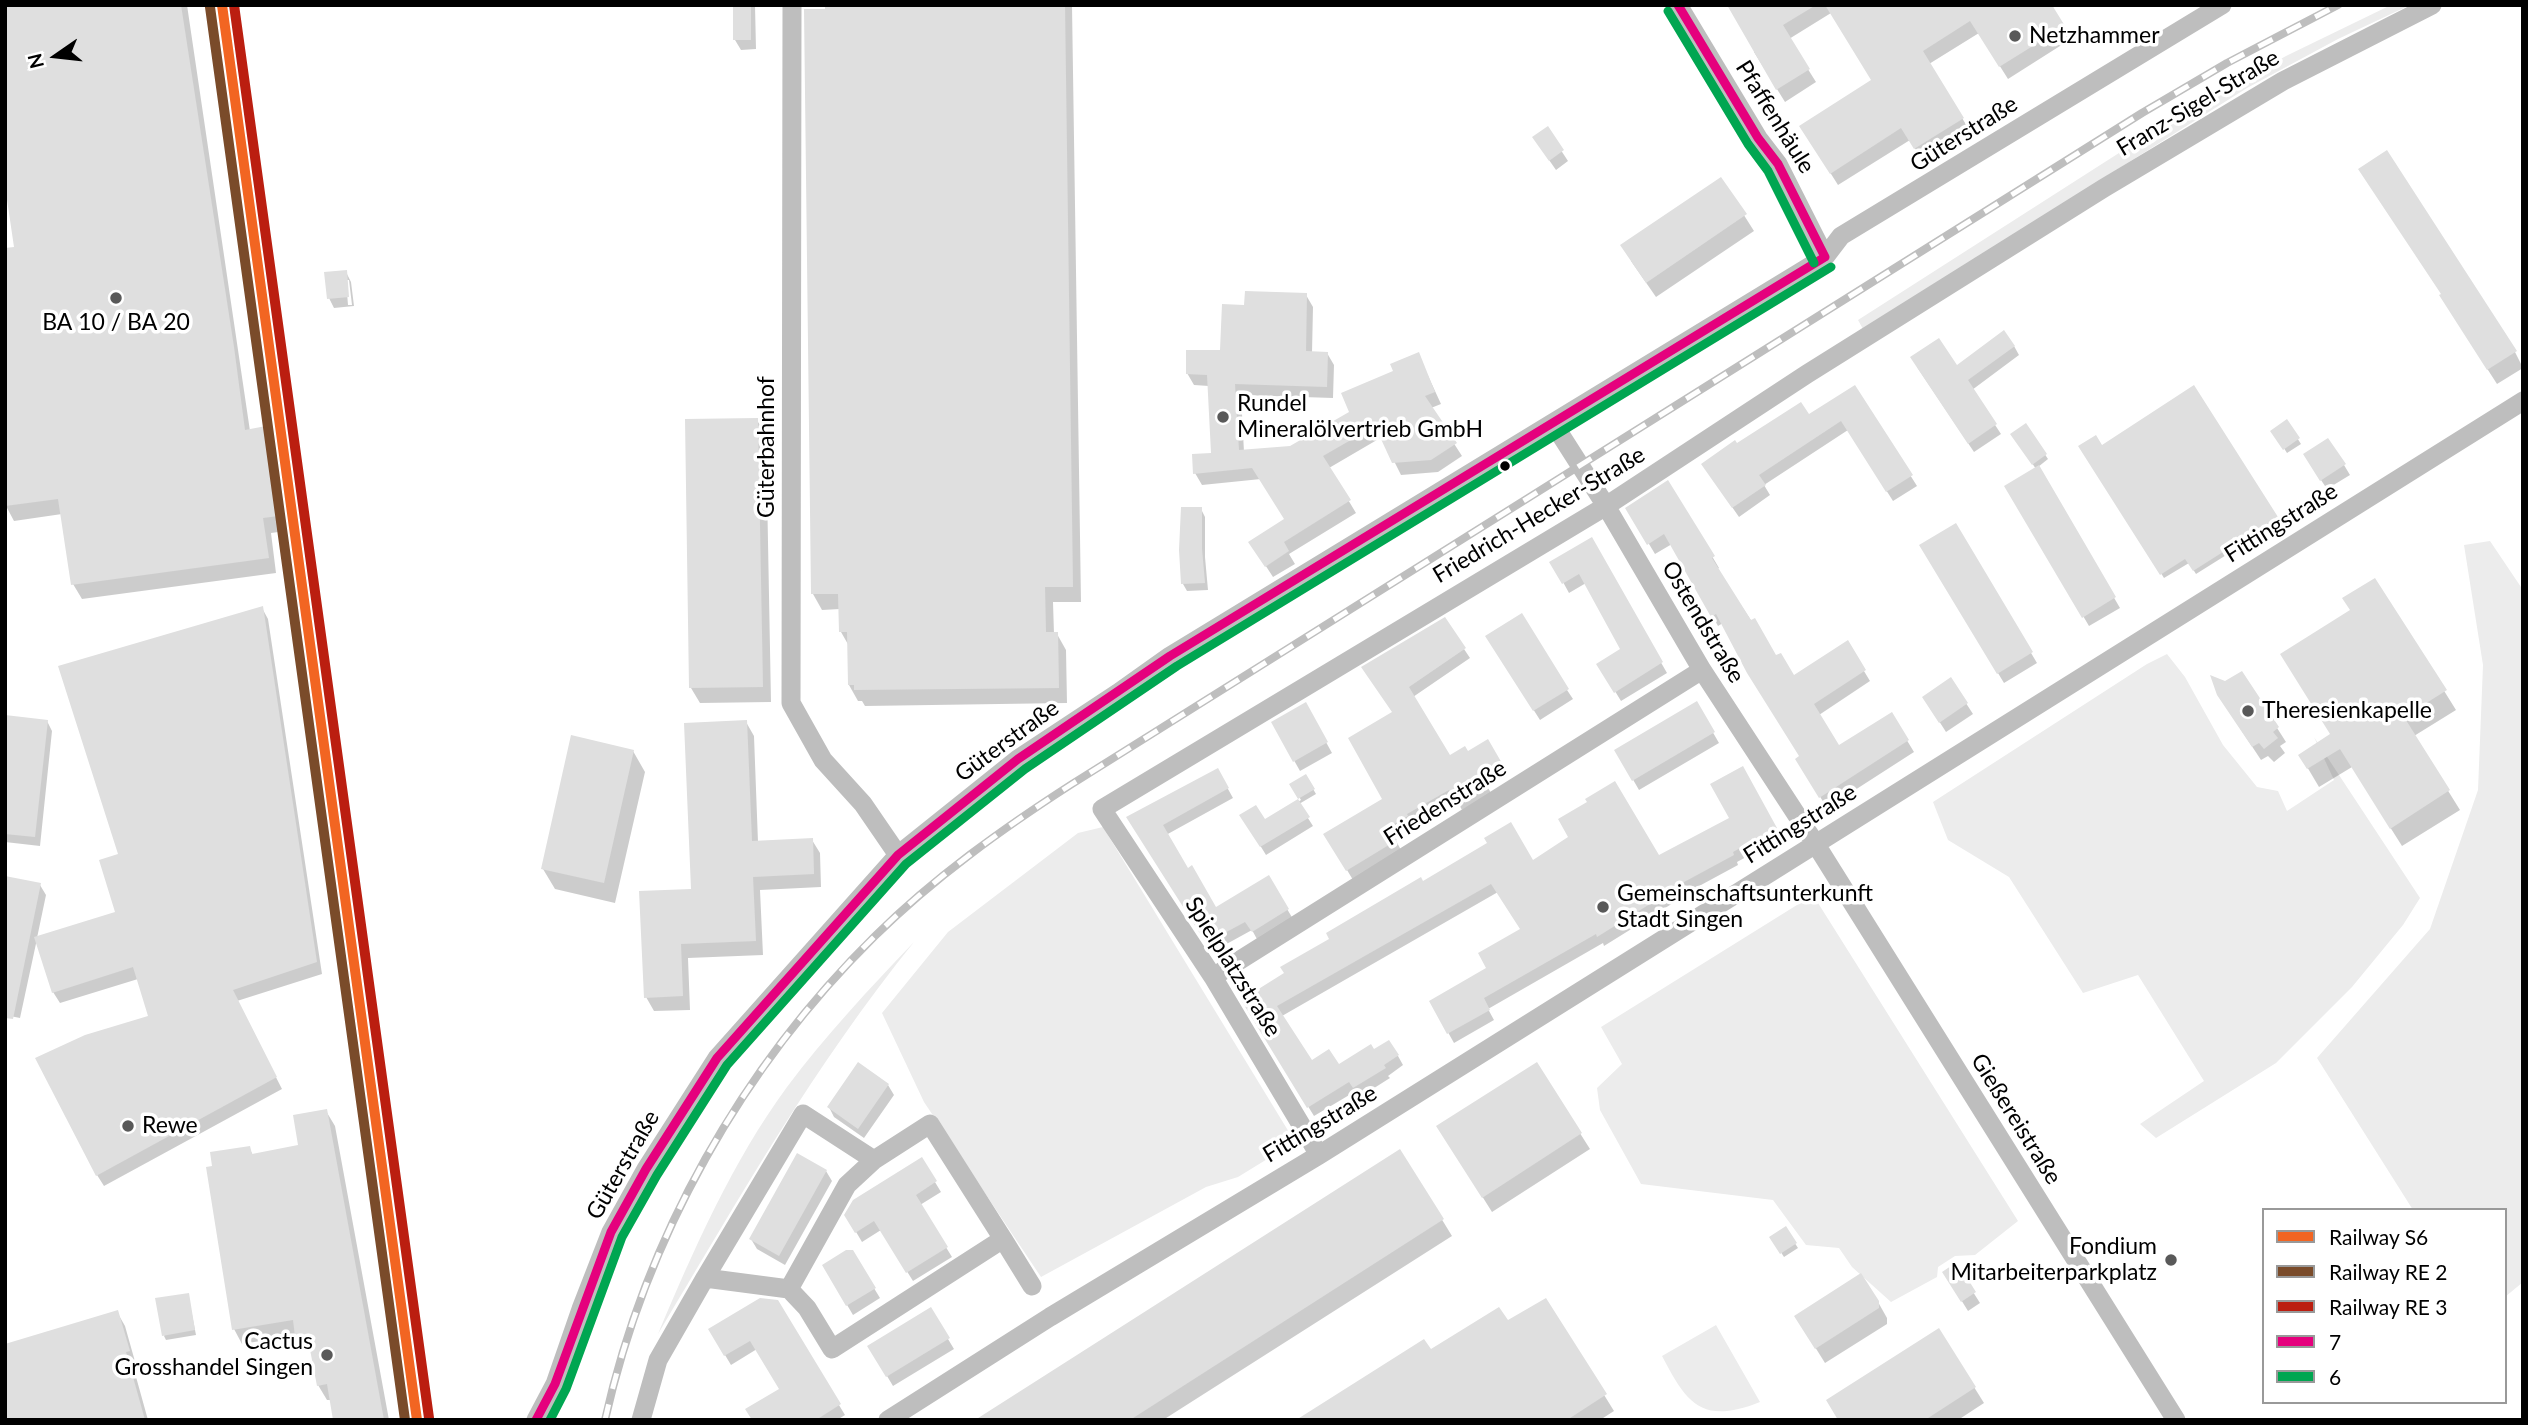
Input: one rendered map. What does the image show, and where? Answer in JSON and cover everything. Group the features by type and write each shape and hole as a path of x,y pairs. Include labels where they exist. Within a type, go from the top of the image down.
{"street":[{"name":"Güterbahnhof","path":"792,5 791,703 823,760 863,804 898,855"},
{"name":"Pfaffenhäule","path":"1678,5 1758,138 1778,164 1825,257"},
{"name":"Güterstraße","path":"537,1420 555,1384 611,1232 646,1169 709,1069 752,1016 898,855 1018,758 1170,656 1825,257 1842,236 2222,5"},
{"name":"Franz-Sigel-Straße","path":"1996,255 2283,80 2432,5"},
{"name":"Friedrich-Hecker-Straße","path":"1102,808 1606,506 1807,373 1996,255"},
{"name":"Fittingstraße","path":"888,1420 1050,1317 1319,1155 2523,401"},
{"name":"Ostendstraße","path":"1553,423 1606,506 1702,670 1815,843"},
{"name":"Friedenstraße","path":"1213,977 1702,670"},
{"name":"Spielplatzstraße","path":"1102,808 1213,977 1319,1155"},
{"name":"Gießereistraße","path":"1815,843 2176,1420"},
{"path":"641,1420 658,1360 803,1114 874,1160"},
{"path":"789,1289 847,1185 874,1160 930,1124 1032,1286"},
{"path":"705,1278 789,1289 807,1308 832,1349 1003,1239"}],"shaded area":[{"path":"2391,5 2410,5 2338,39 2247,88 1863,329 1858,320 2169,121 2286,56"},
{"path":"2490,541 2523,590 2523,1282 2507,1295 2507,1208 2412,1208 2317,1058 2430,929 2478,790 2483,665 2464,545"},
{"path":"2167,654 2185,677 2223,745 2257,787 2278,791 2287,811 2334,780 2314,737 2420,898 2403,925 2352,987 2276,1063 2156,1138 2140,1124 2204,1081 2138,975 2083,993 2009,877 1948,840 1933,802 2147,664"},
{"path":"1103,827 1295,1142 1238,1177 1206,1187 1041,1277 924,1102 882,1013 948,932 1078,833"},
{"path":"1813,895 2018,1221 1975,1255 1955,1256 1938,1267 1937,1277 1891,1302 1852,1267 1839,1248 1806,1245 1773,1200 1641,1184 1600,1110 1597,1088 1622,1064 1601,1027"},
{"path":"914,942 843,1036 811,1084 658,1334 715,1207 767,1116 832,1031"},
{"path":"1716,1325 1760,1402 1740,1409 1710,1410 1689,1398 1671,1373 1662,1356"}],"building":[{"name":"BA 10 / BA 20","path":"5,5 181,5 245,430 266,426 278,516 263,518 269,558 71,585 58,499 5,506 5,248 14,247 5,186"},
{"path":"733,5 751,5 751,40 733,40"},
{"path":"825,5 1065,5 1073,587 1045,587 1046,632 1058,632 1059,688 854,690 854,685 848,685 847,632 839,632 838,594 811,594 804,9 825,9"},
{"path":"1727,5 1816,5 1783,25 1810,69 1776,90"},
{"path":"1825,5 2052,5 2065,26 1999,67 1970,21 1923,51 1964,118 1914,149 1901,128 1830,174 1799,126 1871,80"},
{"path":"1548,126 1564,150 1549,161 1532,137"},
{"path":"2387,150 2517,351 2487,370 2439,295 2441,294 2358,169"},
{"path":"1721,177 1747,214 1646,283 1620,245"},
{"path":"347,270 349,297 327,299 324,272"},
{"path":"1245,291 1307,293 1306,351 1328,352 1327,387 1235,384 1239,450 1290,446 1349,412 1341,393 1393,371 1390,364 1419,352 1435,392 1425,396 1457,443 1431,460 1392,463 1375,426 1323,456 1351,500 1284,542 1289,551 1265,567 1248,542 1284,519 1252,468 1193,474 1192,454 1211,453 1207,375 1186,374 1186,350 1220,350 1222,304 1244,305"},
{"path":"2004,330 2015,346 1968,380 1997,424 1968,444 1910,357 1939,338 1957,365"},
{"path":"1855,385 1913,475 1886,492 1841,421 1759,475 1766,485 1732,508 1701,464 1735,440 1737,443 1801,402 1809,414"},
{"path":"2194,385 2278,517 2193,571 2185,559 2160,575 2078,446 2096,435 2102,445"},
{"path":"758,418 763,687 689,688 685,419"},
{"path":"2287,419 2300,438 2283,450 2270,431"},
{"path":"2026,423 2047,454 2032,465 2010,434"},
{"path":"2328,438 2346,464 2320,481 2303,454"},
{"path":"2039,465 2116,597 2082,618 2004,486"},
{"path":"1668,480 1751,620 1755,618 1776,655 1781,653 1794,675 1848,640 1866,670 1814,704 1839,745 1892,712 1909,740 1819,798 1795,759 1799,756 1747,673 1716,614 1711,617 1664,534 1647,545 1625,508"},
{"path":"1181,507 1202,507 1205,583 1181,584"},
{"path":"1956,523 2033,652 1997,674 1919,545"},
{"path":"1592,537 1663,662 1614,693 1596,664 1620,649 1579,574 1562,584 1549,562"},
{"path":"2375,578 2447,690 2404,717 2450,790 2390,829 2340,749 2307,769 2298,755 2330,734 2280,654 2350,610 2342,598"},
{"path":"263,606 317,962 233,990 277,1077 96,1176 35,1058 85,1035 148,1016 133,967 52,993 34,937 115,912 99,860 118,854 58,666"},
{"path":"1522,613 1569,689 1533,711 1485,636"},
{"path":"1445,617 1466,648 1409,687 1450,755 1465,746 1468,751 1488,739 1503,765 1483,776 1487,782 1455,802 1449,790 1407,814 1408,816 1389,827 1397,840 1346,871 1323,834 1382,799 1348,738 1392,712 1361,667"},
{"name":"Theresienkapelle","path":"2242,671 2279,727 2273,732 2278,738 2264,749 2259,743 2252,747 2217,695 2210,675 2225,681"},
{"path":"1951,677 1968,703 1939,723 1922,697"},
{"path":"1697,701 1715,732 1632,781 1614,750"},
{"path":"1306,702 1328,742 1293,762 1271,722"},
{"path":"5,715 48,720 35,837 5,834"},
{"path":"747,720 752,841 813,838 814,874 753,877 756,941 681,944 683,996 644,998 639,891 691,889 684,723"},
{"path":"571,735 634,750 604,883 541,869"},
{"path":"1743,766 1777,828 1673,888 1597,937 1596,934 1484,998 1490,1010 1447,1034 1429,1001 1486,968 1478,953 1520,929 1491,884 1277,1006 1312,1060 1329,1049 1339,1064 1371,1044 1374,1049 1389,1040 1399,1055 1384,1065 1386,1068 1353,1088 1349,1082 1307,1108 1241,1000 1284,973 1280,967 1329,939 1326,933 1421,877 1423,881 1487,843 1484,838 1511,822 1533,860 1568,837 1558,819 1615,781 1659,855 1729,818 1710,784"},
{"path":"1218,768 1229,788 1163,825 1188,868 1192,865 1216,907 1269,875 1289,909 1252,932 1245,922 1206,943 1126,817"},
{"path":"1306,774 1315,789 1298,799 1289,784"},
{"path":"1298,799 1310,817 1260,847 1239,815 1256,805 1265,819"},
{"path":"5,876 41,883 13,1019 5,1018"},
{"path":"858,1062 889,1084 858,1129 827,1107"},
{"path":"1537,1062 1582,1133 1482,1198 1436,1126"},
{"path":"327,1109 384,1420 333,1420 327,1384 317,1386 307,1334 295,1336 293,1320 232,1330 206,1167 212,1166 210,1152 250,1146 252,1154 298,1145 293,1115"},
{"path":"1400,1149 1444,1219 1130,1420 975,1420"},
{"path":"797,1153 827,1170 779,1256 749,1239"},
{"path":"922,1157 937,1181 916,1195 948,1247 906,1273 874,1221 855,1233 844,1215 853,1200"},
{"path":"1786,1226 1797,1243 1780,1254 1769,1237"},
{"path":"846,1250 853,1250 876,1288 846,1306 822,1265"},
{"path":"1957,1262 1976,1292 1961,1302 1942,1272"},
{"path":"1861,1273 1879,1301 1879,1308 1815,1349 1794,1316"},
{"path":"189,1293 195,1330 162,1336 155,1298"},
{"path":"760,1298 778,1300 841,1404 816,1420 752,1420 745,1409 779,1389 750,1341 724,1356 708,1329"},
{"path":"1546,1298 1607,1394 1567,1420 1296,1420 1424,1339 1431,1349 1499,1307 1508,1320"},
{"path":"931,1307 950,1338 886,1377 867,1346"},
{"path":"118,1310 130,1351 126,1352 145,1420 5,1420 5,1344"},
{"path":"1939,1328 1976,1387 1925,1420 1838,1420 1826,1400"}],"railway":[{"path":"605,1420 623,1352 673,1221 742,1098 782,1041 827,987 875,936 945,874 1020,818 1072,784 2142,113 2227,63 2338,5"}],"rail line":[{"name":"S6","path":"222,5 417,1420"}],"transit line":[{"path":"234,5 429,1418"},
{"name":"7","path":"1678,5 1758,138 1778,164 1825,257"},
{"path":"210,7 405,1420"},
{"name":"6","path":"1668,11 1748,144 1768,171 1814,263"},
{"name":"7","path":"536,1420 555,1384 611,1232 646,1169 717,1058 898,855 1018,759 1170,656 1825,257"},
{"name":"6","path":"550,1420 566,1389 622,1237 657,1175 727,1065 906,864 1025,769 1177,666 1831,267"}],"place":[{"name":"Netzhammer","path":"2015,36"},
{"name":"BA 10 / BA 20","path":"116,298"},
{"name":"Rundel Mineralölvertrieb GmbH","path":"1223,417"},
{"name":"Theresienkapelle","path":"2248,711"},
{"name":"Gemeinschaftsunterkunft Stadt Singen","path":"1603,907"},
{"name":"Rewe","path":"128,1126"},
{"name":"Fondium Mitarbeiterparkplatz","path":"2171,1260"},
{"name":"Cactus Grosshandel Singen","path":"327,1355"}]}
